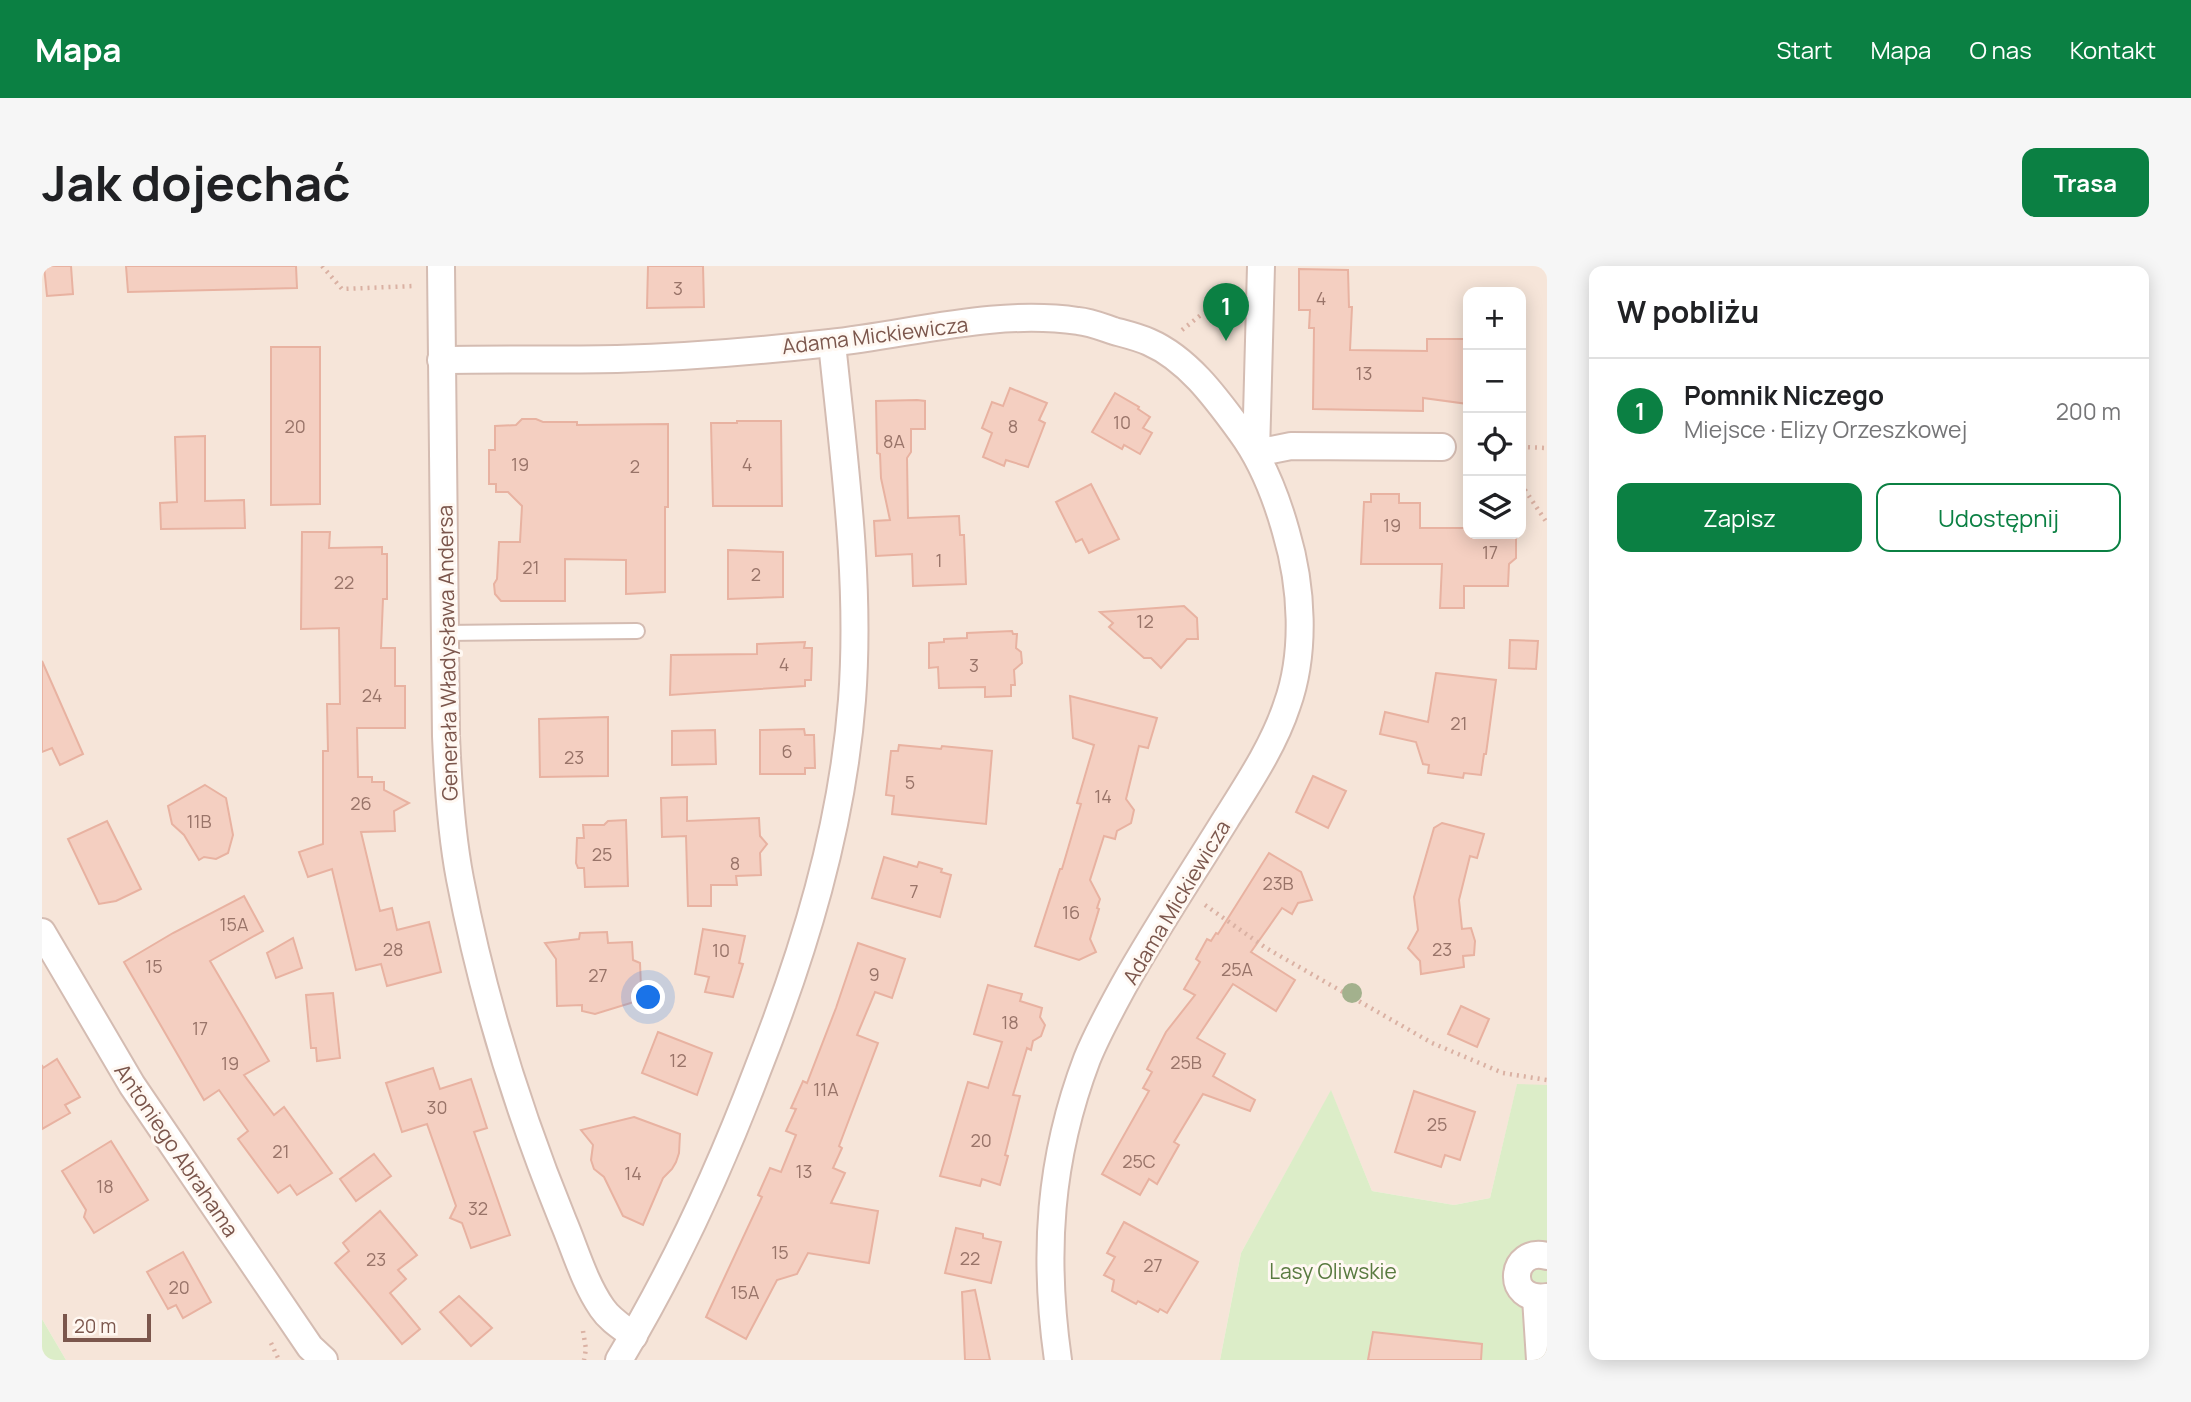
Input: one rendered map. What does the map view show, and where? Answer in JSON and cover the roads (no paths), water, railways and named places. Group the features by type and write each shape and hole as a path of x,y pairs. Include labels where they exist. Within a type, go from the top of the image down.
{"street":[{"name":"Generała Władysława Andersa","path":"441,266 446,736 449,799 460,878 478,958 511,1079 542,1170 594,1294 613,1321 634,1336"},
{"path":"1261,266 1256,453 1291,446 1442,447"},
{"name":"Adama Mickiewicza","path":"442,360 715,355 832,343 1000,319 1049,317 1085,321 1149,342 1177,358 1199,380 1256,453 1278,505 1292,551 1300,600 1299,649 1288,705 1258,769 1144,950 1106,1017 1087,1058 1067,1123 1054,1182 1049,1238 1052,1318 1058,1360"},
{"path":"619,1360 697,1215 738,1122 789,989 821,883 842,789 852,700 855,623 848,493 832,343"},
{"name":"Antoniego Abrahama","path":"42,932 132,1085 316,1356"},
{"path":"1540,1360 1541,1298 1526,1294 1518,1286 1516,1275 1520,1264 1528,1256 1547,1256"}],"lane":[{"path":"444,633 636,631"}],"place":[{"name":"Pomnik Niczego","path":"1226,341"}],"park label":[{"name":"Lasy Oliwskie","path":"1333,1271"}]}
